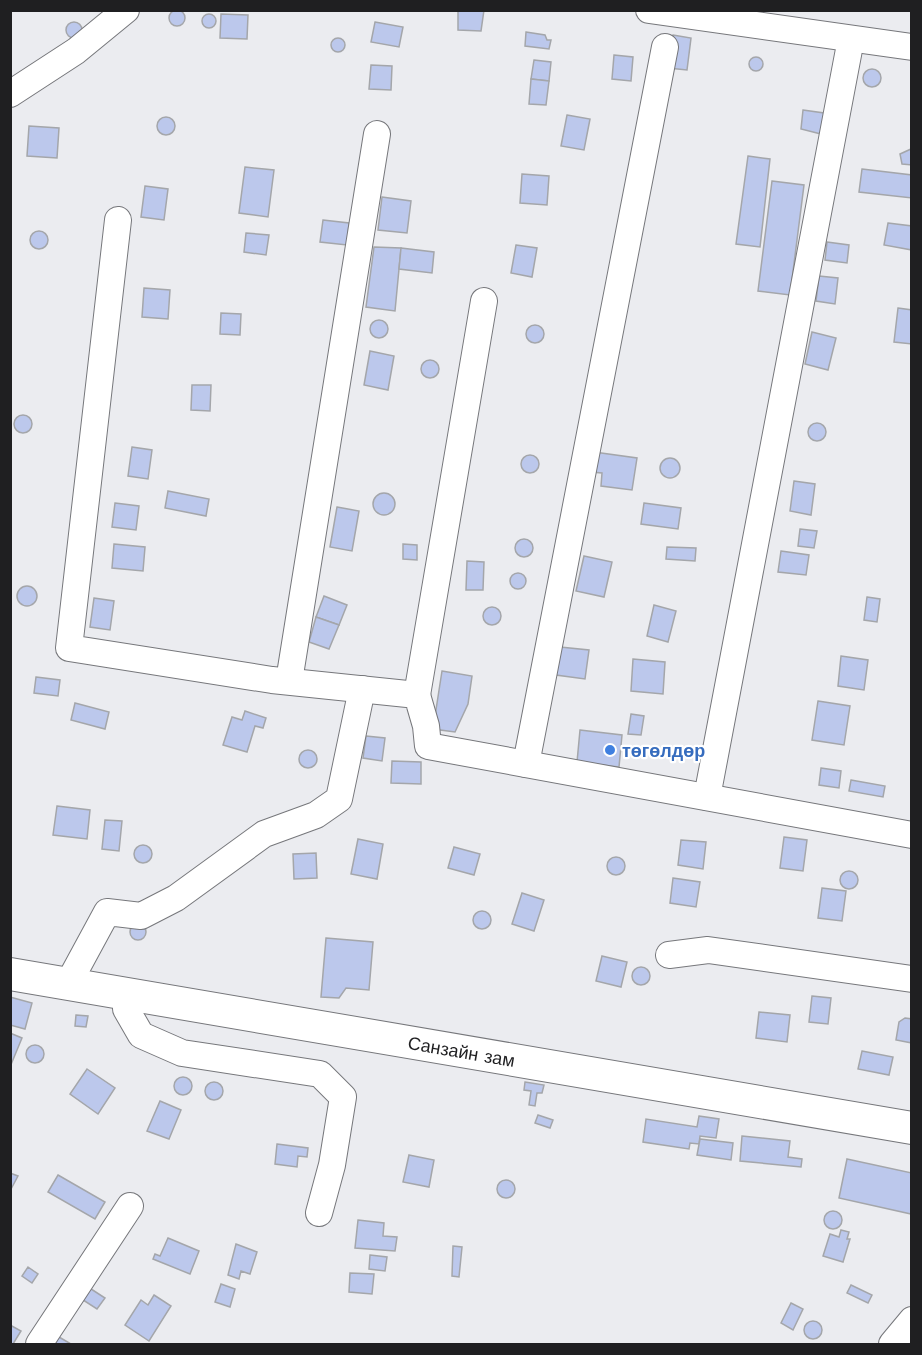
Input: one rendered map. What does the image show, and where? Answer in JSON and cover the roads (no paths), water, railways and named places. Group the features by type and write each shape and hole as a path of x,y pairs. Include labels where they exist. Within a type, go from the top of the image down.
{"main road":[{"name":"Санзайн зам","path":"10,974 912,1128"}],"street":[{"path":"10,94 76,51 126,10"},
{"path":"649,10 912,47"},
{"path":"706,797 851,39"},
{"path":"526,764 665,47"},
{"path":"289,681 377,134"},
{"path":"118,220 69,648 289,681 417,695"},
{"path":"484,301 417,695 426,726 428,746 912,835"},
{"path":"68,984 107,912 141,916 176,898 264,834 316,815 339,799 362,689"},
{"path":"669,955 708,950 912,979"},
{"path":"126,995 126,1009 141,1035 182,1053 320,1074 343,1096 332,1165 319,1213"},
{"path":"39,1344 130,1206"},
{"path":"892,1344 912,1320"}],"place":[{"name":"төгөлдөр","path":"610,750"}]}
